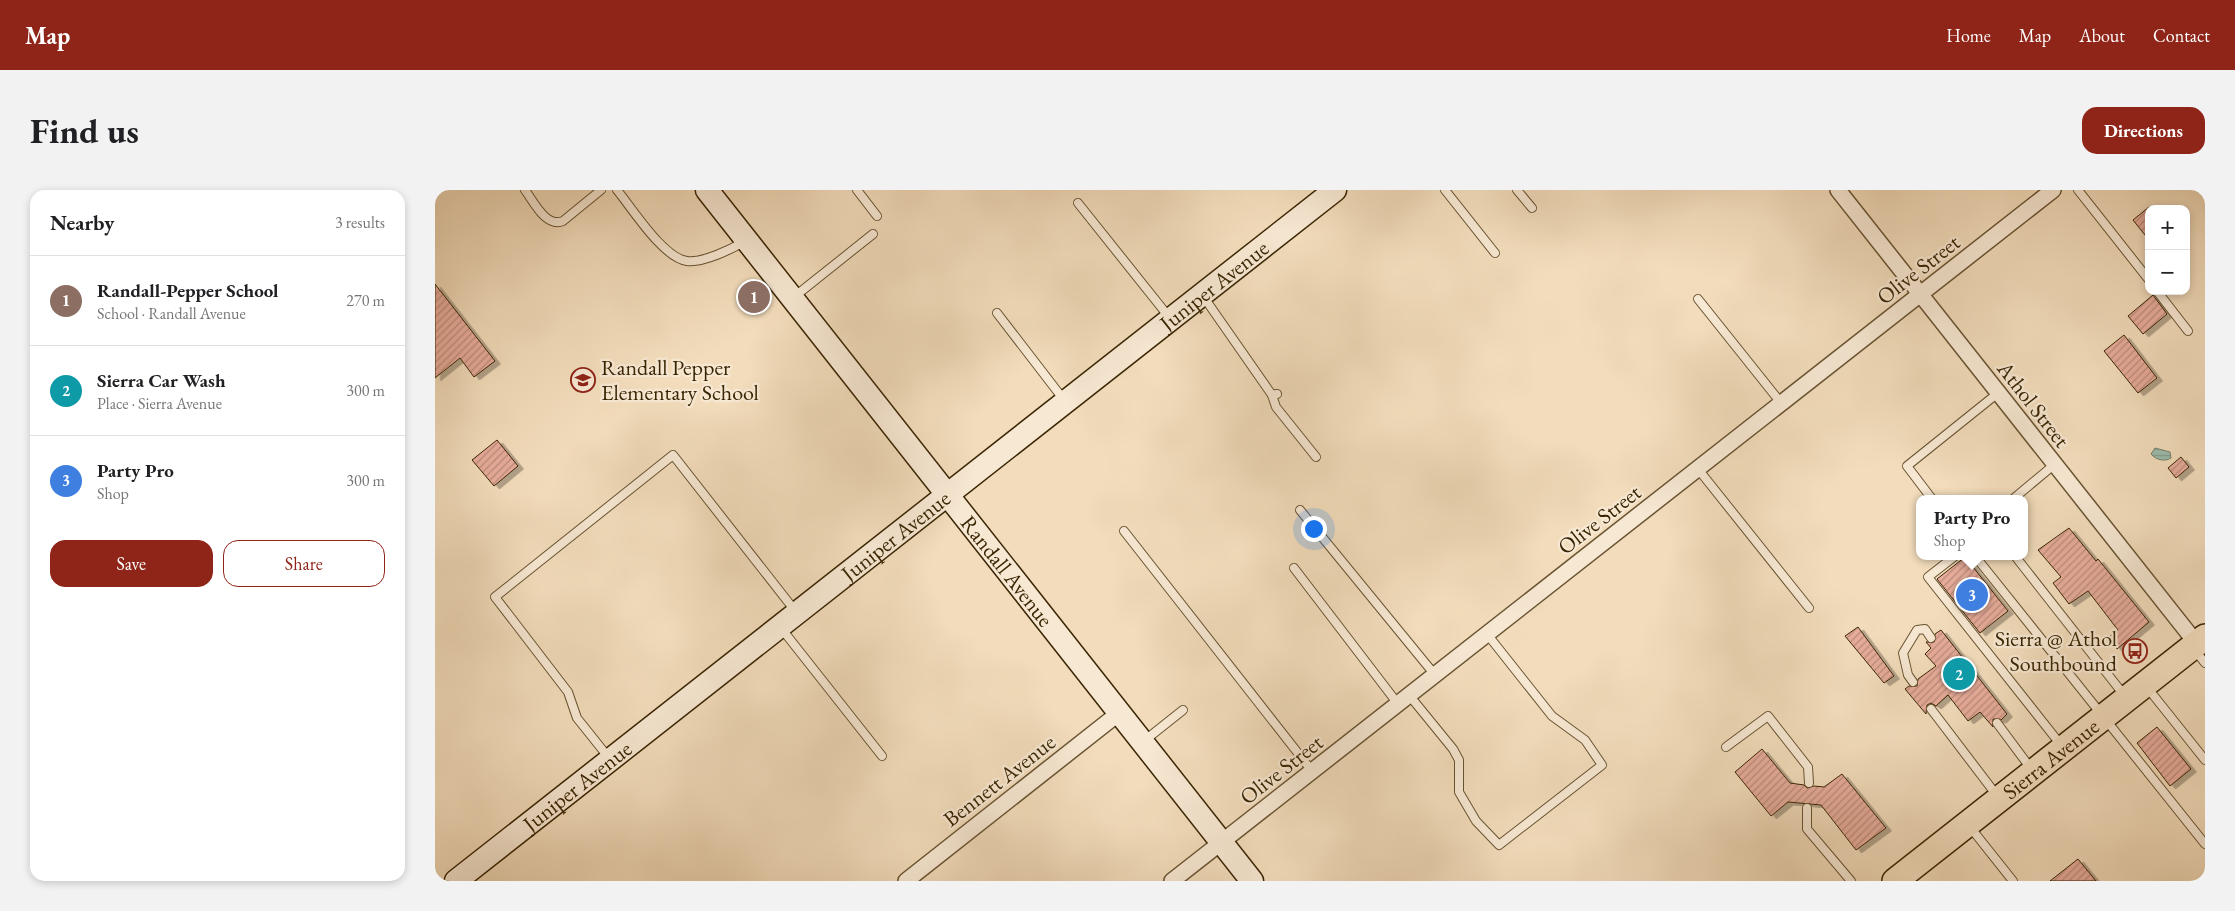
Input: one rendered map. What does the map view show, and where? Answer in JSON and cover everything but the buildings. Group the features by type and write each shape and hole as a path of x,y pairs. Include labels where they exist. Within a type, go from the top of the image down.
{"main road":[{"name":"Sierra Avenue","path":"1895,881 2136,692 2200,648"}],"street":[{"name":"Randall Avenue","path":"707,190 1252,881"},
{"name":"Juniper Avenue","path":"456,881 1335,190"},
{"name":"Athol Street","path":"1838,190 2200,648"},
{"name":"Olive Street","path":"1172,881 1920,294 2045,192"},
{"name":"Bennett Avenue","path":"906,881 1119,712"}],"lane":[{"path":"525,190 549,222 556,224 563,221 601,190"},
{"path":"617,190 662,246 677,257 688,261 723,253 747,240"},
{"path":"857,190 877,216"},
{"path":"1445,190 1495,253"},
{"path":"1517,190 1532,208"},
{"path":"2078,190 2145,275"},
{"path":"1078,203 1170,319"},
{"path":"793,298 873,234"},
{"path":"1201,294 1275,394 1276,407 1316,458"},
{"path":"2160,295 2188,330"},
{"path":"1698,299 1781,403"},
{"path":"997,313 1066,401"},
{"path":"1929,495 1907,466 1998,393"},
{"path":"610,760 577,718 568,692 495,596 673,455 882,756"},
{"path":"2018,495 2055,464"},
{"path":"1698,469 1809,608"},
{"path":"1300,510 1435,675"},
{"path":"1124,531 1312,771"},
{"path":"1950,560 1928,577 2064,748"},
{"path":"1978,560 2205,844"},
{"path":"2019,560 2136,692 2205,760"},
{"path":"1293,568 1403,700 1453,749 1459,760 1459,792 1476,820 1499,845 1602,765 1585,740 1551,716 1487,634"},
{"path":"1913,682 1908,675 1903,653 1917,630 1925,629 1931,638"},
{"path":"1931,709 1999,799"},
{"path":"1142,742 1183,710"},
{"path":"1726,748 1768,716 1808,767 1809,783"},
{"path":"1997,723 2034,772"},
{"path":"1807,808 1807,829 1851,881"},
{"path":"1967,824 2013,881"}],"shaded area":[{"path":"2155,448 2170,452 2171,458 2163,460 2155,458 2151,454"}],"place":[{"name":"Randall-Pepper School","path":"754,297"},
{"name":"Randall Pepper Elementary School","path":"583,380"},
{"name":"Party Pro","path":"1972,595"},
{"name":"Sierra @ Athol Southbound","path":"2135,651"},
{"name":"Sierra Car Wash","path":"1959,674"}]}
